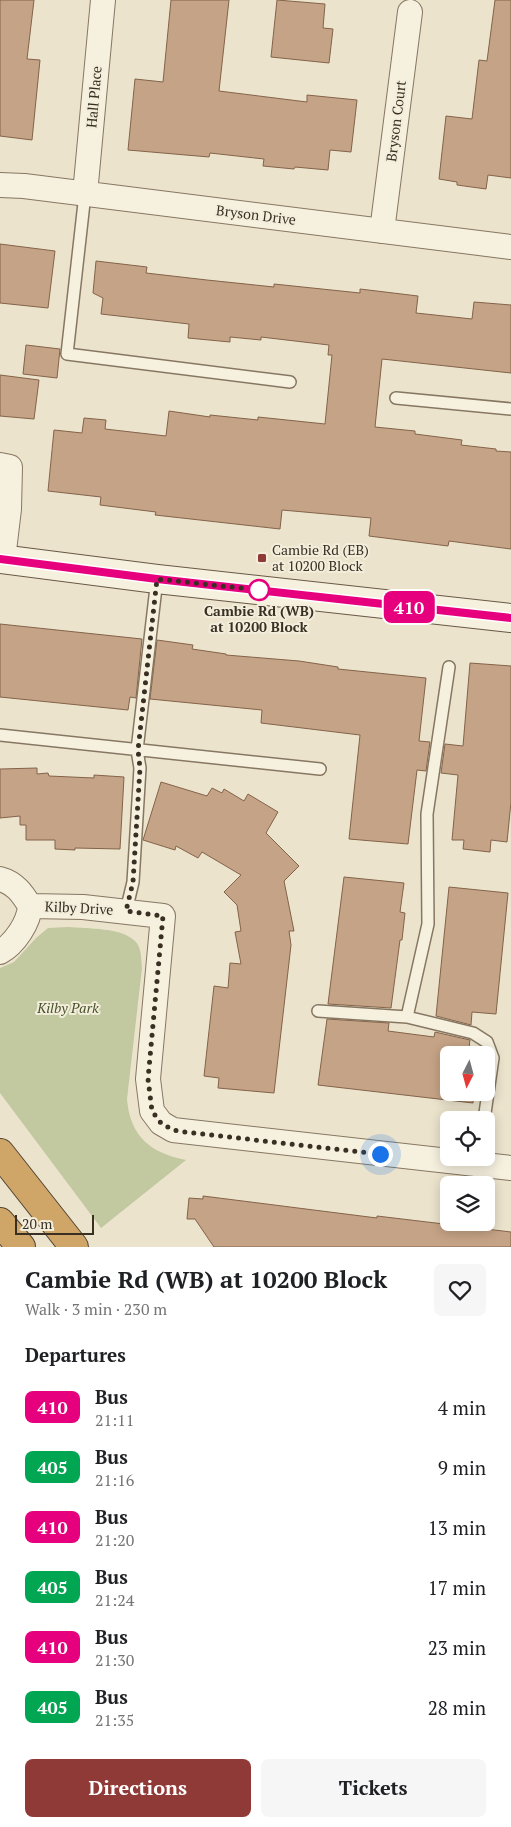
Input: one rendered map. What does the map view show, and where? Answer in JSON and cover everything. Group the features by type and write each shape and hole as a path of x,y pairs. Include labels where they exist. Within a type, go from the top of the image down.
{"highway":[{"path":"0,1153 74,1247"},
{"path":"0,1222 21,1247"}],"main road":[{"path":"2,559 157,579 511,618"}],"street":[{"name":"Hall Place","path":"85,194 103,0"},
{"name":"Bryson Court","path":"382,231 410,12"},
{"name":"Bryson Drive","path":"0,185 24,186 511,247"},
{"path":"0,465 10,467 9,509 2,559"},
{"name":"Kilby Drive","path":"0,878 19,889 30,906 29,913 15,938 0,952"},
{"name":"Kilby Drive","path":"30,906 83,907 163,916 148,1079 152,1111 161,1123 173,1130 184,1132 440,1157"},
{"name":"Kilby Drive","path":"495,1165 511,1168"}],"lane":[{"path":"85,194 67,354 290,382"},
{"path":"396,398 511,409"},
{"path":"126,911 133,882 140,768 138,750 157,579"},
{"path":"407,1017 428,924 427,814 449,667"},
{"path":"0,735 320,769"},
{"path":"318,1012 407,1017 472,1033 487,1042 493,1058 485,1111"}],"green space":[{"name":"Kilby Park","path":"68,927 114,931 130,937 138,945 142,968 127,1099 129,1112 133,1124 144,1141 162,1153 186,1160 101,1228 0,1093 0,968 14,962 48,928"}],"building":[{"path":"0,0 34,0 27,59 40,60 32,140 0,136"},
{"path":"171,0 229,0 219,91 307,102 307,95 357,100 351,152 330,150 328,170 263,166 264,159 210,153 209,157 128,150 135,79 163,82"},
{"path":"277,0 325,4 323,28 333,29 329,63 271,57"},
{"path":"495,0 511,0 511,178 488,175 486,189 457,185 457,182 439,179 446,116 472,119 479,60 487,61"},
{"path":"0,244 55,251 48,308 0,303"},
{"path":"96,261 147,267 146,273 207,280 274,287 274,284 360,293 360,289 418,296 416,313 472,319 474,302 511,305 511,373 382,359 375,427 415,431 415,434 462,440 461,445 511,452 511,549 449,541 448,546 369,536 371,518 282,510 280,529 155,515 156,512 100,505 101,497 48,491 54,430 82,433 84,418 106,420 105,429 166,436 169,411 210,417 210,415 258,420 258,417 325,424 332,355 328,355 329,345 261,337 261,340 230,337 230,342 188,338 189,324 101,314 103,298 93,293"},
{"path":"26,345 60,349 57,378 23,374"},
{"path":"0,375 39,380 34,419 0,416"},
{"path":"0,624 142,639 136,698 130,697 128,710 0,697"},
{"path":"157,640 193,645 192,649 226,655 299,661 338,667 338,669 426,678 419,741 430,742 426,771 417,770 408,844 349,839 360,735 261,723 262,710 150,699"},
{"path":"470,663 511,666 511,802 507,842 491,840 490,852 463,849 464,840 452,840 458,775 441,773 445,744 463,746"},
{"path":"37,768 37,774 48,773 49,776 94,778 94,775 124,777 120,849 55,849 55,840 26,840 26,825 20,825 20,816 0,818 0,769"},
{"path":"161,782 207,796 212,788 222,793 224,789 244,801 248,794 278,812 266,833 299,866 284,881 294,931 289,931 291,945 274,1093 218,1088 219,1078 204,1076 214,986 228,988 230,963 241,964 235,932 241,931 237,905 224,892 241,875 202,852 198,858 176,846 175,850 143,840"},
{"path":"344,877 404,883 400,912 405,913 391,1008 328,1004"},
{"path":"449,887 508,893 496,1014 472,1012 471,1025 436,1016"},
{"path":"327,1019 389,1023 388,1031 434,1037 435,1032 470,1040 469,1046 440,1046 440,1099 318,1085"},
{"path":"456,1101 473,1101 473,1103"},
{"path":"203,1196 377,1218 377,1216 440,1224 440,1231 495,1230 511,1232 511,1247 214,1247 195,1219 187,1219 189,1198 203,1199"}],"bus line":[{"name":"410","path":"0,559 157,579 511,618"}],"place":[{"name":"Cambie Rd (EB) at 10200 Block","path":"262,558"},
{"name":"Cambie Rd (WB) at 10200 Block","path":"259,590"}],"route":[{"path":"259,590 157,579 138,750 140,768 133,882 126,911 163,916 148,1079 152,1111 161,1123 173,1130 380,1154"}]}
